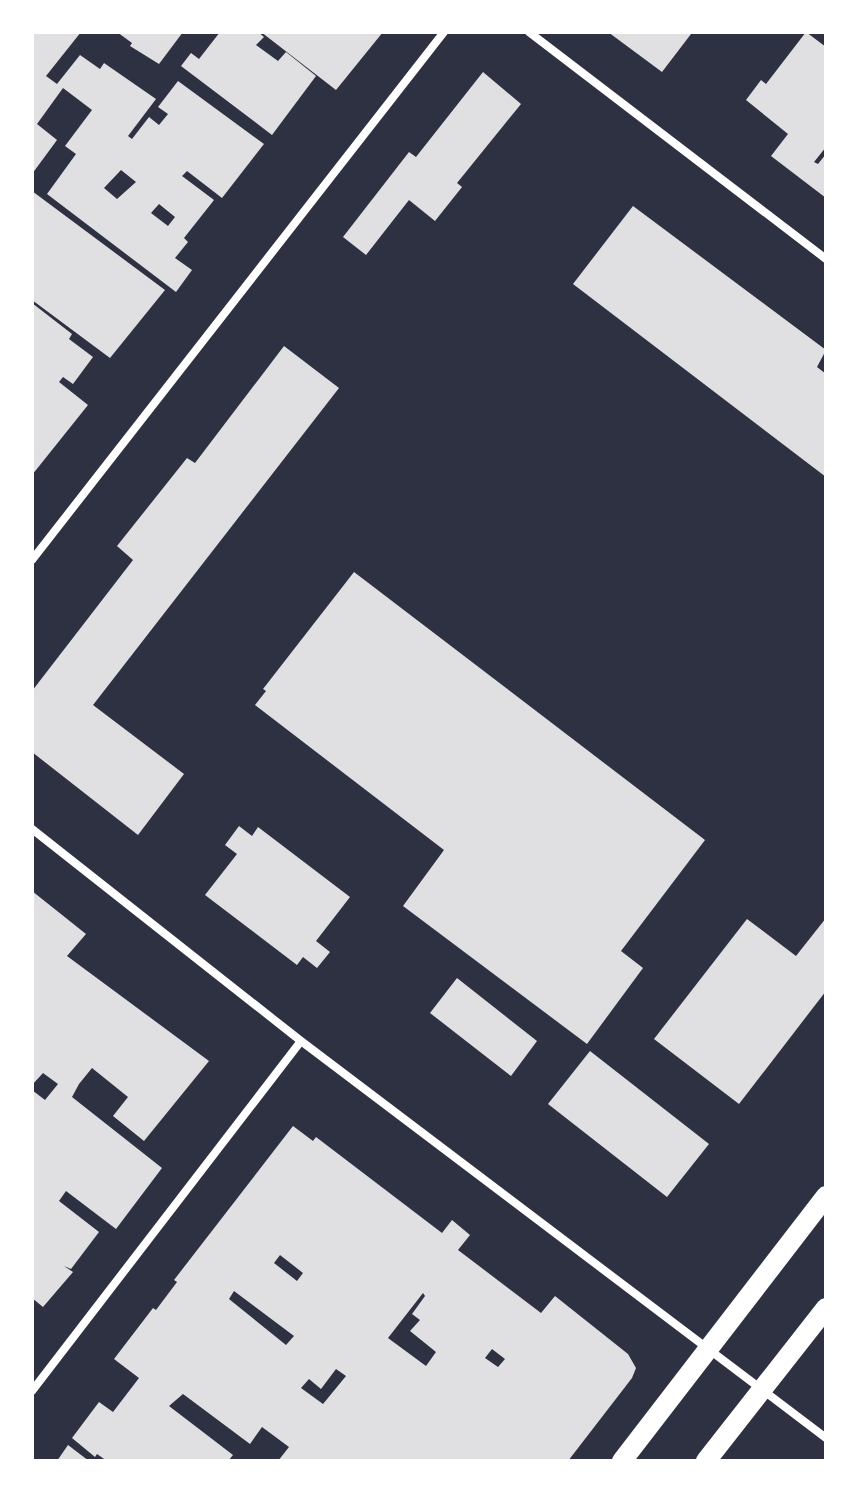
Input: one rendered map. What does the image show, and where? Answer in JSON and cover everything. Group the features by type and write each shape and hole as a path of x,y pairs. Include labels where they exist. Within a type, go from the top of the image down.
{"main road":[{"path":"622,1461 826,1196"},
{"path":"706,1461 826,1308"}],"street":[{"path":"32,560 444,32"},
{"path":"529,32 826,259"},
{"path":"32,829 301,1041 826,1438"},
{"path":"32,1391 301,1041"}],"building":[{"path":"32,32 81,32 46,76 57,84 80,55 100,69 104,63 156,99 128,136 132,139 149,117 159,125 168,114 158,107 178,81 264,144 222,198 187,171 182,176 214,200 184,238 188,242 175,258 192,270 176,292 47,194 76,154 65,146 92,110 63,88 37,124 57,140 32,174","holes":["121,170 136,182 117,199 104,188","159,204 175,217 168,226 151,213"]},
{"path":"117,32 183,32 159,64 130,46 132,43"},
{"path":"220,32 258,32 264,37 256,45 278,61 286,52 316,76 272,135 181,66 191,53 199,59"},
{"path":"261,32 383,32 336,90"},
{"path":"608,32 689,32 691,34 662,72"},
{"path":"806,32 826,47 826,147 814,162 818,164 826,154 826,198 771,156 788,134 746,100 761,80 766,84"},
{"path":"483,72 521,104 457,183 462,187 435,221 409,200 366,255 343,237 409,152 416,157"},
{"path":"32,191 165,290 110,358 32,300"},
{"path":"633,206 826,350 817,367 826,374 826,477 573,284"},
{"path":"32,303 72,334 69,339 93,357 73,384 63,377 59,382 88,405 32,475"},
{"path":"284,346 339,388 93,705 184,774 138,835 32,752 32,691 133,560 117,546 187,458 195,463"},
{"path":"354,572 705,840 621,951 643,968 587,1044 403,906 444,850 255,705 266,691 263,689"},
{"path":"239,826 252,836 258,827 350,897 316,941 330,952 317,968 303,957 297,965 205,895 237,854 225,845"},
{"path":"32,891 86,934 67,956 209,1061 144,1141 113,1116 128,1097 92,1068 79,1084 72,1097 162,1168 116,1229 66,1191 59,1201 99,1232 71,1269 64,1266 73,1272 43,1307 32,1298 32,1090 45,1100 58,1084 43,1073 32,1085"},
{"path":"826,918 826,991 739,1104 654,1039 747,919 796,956"},
{"path":"457,978 537,1041 511,1076 430,1013"},
{"path":"590,1051 709,1144 667,1197 548,1104"},
{"path":"293,1126 313,1141 316,1137 442,1233 452,1220 470,1235 458,1250 541,1313 555,1296 628,1354 636,1368 632,1378 568,1461 278,1461 289,1447 262,1427 250,1444 183,1394 169,1406 233,1455 228,1461 107,1461 97,1454 95,1457 72,1438 99,1402 113,1412 139,1378 114,1359 153,1308 156,1310 177,1282 174,1280","holes":["280,1255 303,1273 297,1281 274,1263","234,1291 294,1336 286,1345 229,1299","423,1293 425,1296 412,1314 420,1320 410,1331 436,1352 426,1366 388,1338","492,1349 505,1359 498,1367 485,1358","336,1369 346,1376 323,1404 301,1388 309,1379 321,1389"]},
{"path":"68,1445 89,1461 57,1461"}]}
